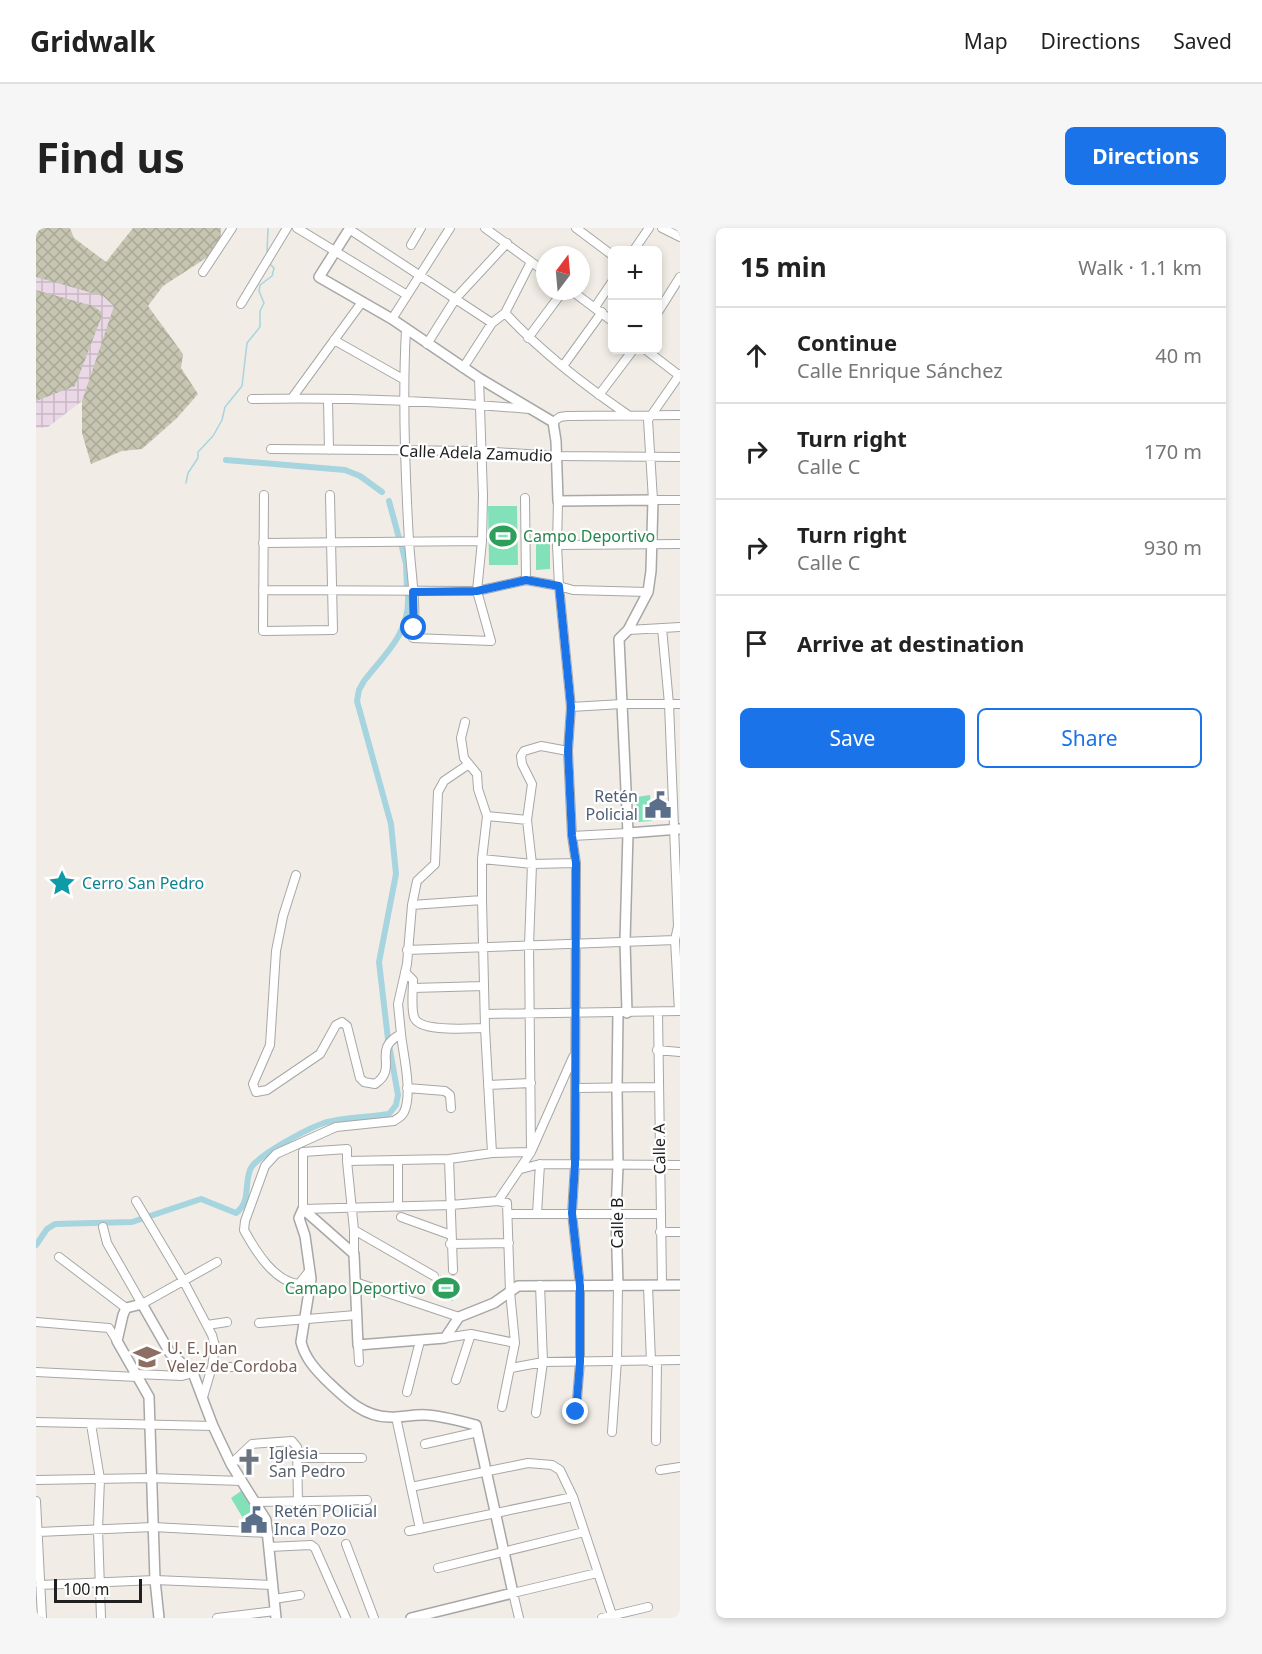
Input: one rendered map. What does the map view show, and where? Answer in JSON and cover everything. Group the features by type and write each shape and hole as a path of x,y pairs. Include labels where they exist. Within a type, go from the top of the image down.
{"street":[{"path":"203,272 232,228"},
{"path":"241,304 287,228"},
{"path":"297,228 407,295"},
{"path":"411,245 421,228"},
{"path":"392,319 450,228"},
{"path":"485,228 536,266"},
{"path":"576,228 608,252"},
{"path":"637,246 649,228"},
{"path":"662,228 680,237"},
{"path":"492,323 349,229 319,277 392,319 479,378 553,422"},
{"path":"428,344 456,298 507,243"},
{"path":"464,368 492,323 505,313 531,262"},
{"path":"662,304 680,277"},
{"path":"563,366 599,310 608,291"},
{"path":"528,338 556,300"},
{"path":"585,300 608,318"},
{"path":"292,399 362,302"},
{"path":"505,313 528,338 628,415"},
{"path":"406,330 403,378 413,638 491,641 477,591 482,541 479,378"},
{"path":"334,340 403,378"},
{"path":"599,394 630,354"},
{"path":"263,590 477,591 526,580 573,590 648,592 651,571 653,500 648,420 679,376 651,354"},
{"path":"252,399 405,402 529,409"},
{"path":"328,400 329,450"},
{"path":"553,422 560,417 567,416 680,415"},
{"path":"553,422 556,441 559,586 571,707 568,751 572,836 576,863 576,1088 572,1213 580,1286 580,1362 576,1412"},
{"name":"Calle Adela Zamudio","path":"271,449 481,451 556,456 680,457"},
{"path":"264,495 263,631 333,630 330,495"},
{"path":"525,498 526,580"},
{"path":"558,501 680,500"},
{"path":"263,543 482,541"},
{"path":"557,545 680,544"},
{"name":"Calle B","path":"612,1432 617,1360 618,1286 615,1214 618,1165 616,1088 622,1013 628,833 619,639 628,630 648,592"},
{"path":"628,630 680,627"},
{"path":"485,1014 678,1011 675,940 679,926 677,830 672,800 669,704 662,628"},
{"path":"571,707 680,704"},
{"path":"465,722 461,738 464,758 477,774 478,789 487,816 482,859 482,900 485,1028 492,1153"},
{"path":"531,1152 529,945 532,864 527,820 532,784 522,764 521,756 524,751 541,746 568,751"},
{"path":"310,1270 299,1284 290,1282 273,1271 244,1230 245,1221 265,1166 276,1154 336,1127 394,1121 401,1117 407,1102 407,1088 398,1004 405,972 412,905 417,881 435,864 438,792 444,781 469,764"},
{"path":"672,800 680,795"},
{"path":"487,816 527,820"},
{"path":"572,836 677,830"},
{"path":"482,859 532,864 576,863"},
{"path":"296,875 283,916 276,951 270,1045 255,1077 253,1084 256,1092 267,1090 320,1054 336,1024 342,1022 347,1026 360,1078 364,1082 375,1084 384,1076 387,1064 386,1046 392,1038 401,1034"},
{"path":"412,905 482,900"},
{"path":"407,950 675,940"},
{"path":"405,972 413,980 414,1018 419,1024 430,1027 485,1028"},
{"path":"413,988 484,986"},
{"name":"Calle A","path":"658,1013 662,1285"},
{"path":"657,1050 680,1052"},
{"path":"498,1201 531,1152 575,1053"},
{"path":"488,1085 531,1083"},
{"path":"576,1088 658,1087"},
{"path":"407,1088 445,1091 450,1095 451,1108"},
{"path":"359,1362 354,1230 347,1149 303,1152 303,1209 299,1218 305,1236 311,1279 301,1342 303,1349 312,1365 348,1401 372,1415 396,1417 416,1414 430,1415 476,1425 519,1618"},
{"path":"347,1161 449,1159 492,1153 531,1152"},
{"path":"449,1159 453,1270"},
{"path":"398,1160 399,1207"},
{"path":"521,1169 540,1164 680,1165"},
{"path":"537,1214 540,1164"},
{"path":"136,1201 183,1280 207,1325 215,1346 212,1367 203,1397"},
{"path":"303,1209 451,1205 498,1201 507,1203 514,1343 502,1407"},
{"path":"303,1209 354,1254"},
{"path":"508,1214 660,1214"},
{"path":"401,1217 451,1240 509,1243"},
{"path":"103,1227 107,1243 170,1353 193,1373 213,1426 231,1464 266,1520 276,1615 217,1618"},
{"path":"354,1230 434,1276"},
{"path":"660,1232 680,1232"},
{"path":"59,1257 126,1308"},
{"path":"126,1308 142,1304 217,1262"},
{"path":"355,1282 459,1317"},
{"path":"536,1413 543,1362 540,1285"},
{"path":"445,1338 459,1317 494,1303 518,1286 680,1285"},
{"path":"648,1286 654,1362 656,1441"},
{"path":"117,1341 126,1308"},
{"path":"259,1323 356,1315"},
{"path":"36,1322 109,1328 149,1397 155,1580 159,1618"},
{"path":"207,1325 227,1322"},
{"path":"358,1344 420,1341 471,1334 514,1343"},
{"path":"456,1380 471,1334"},
{"path":"407,1392 420,1341"},
{"path":"511,1368 543,1362 680,1360"},
{"path":"212,1367 241,1367"},
{"path":"36,1372 182,1376 193,1373"},
{"path":"396,1417 420,1529"},
{"path":"36,1422 213,1426"},
{"path":"91,1424 100,1479 101,1618"},
{"path":"425,1444 478,1432"},
{"path":"231,1464 257,1442 292,1442 297,1447 298,1502"},
{"path":"297,1458 362,1458"},
{"path":"411,1487 528,1463 552,1465 560,1470 573,1497 613,1617"},
{"path":"660,1470 680,1467"},
{"path":"36,1480 151,1478 242,1481"},
{"path":"409,1531 573,1497"},
{"path":"255,1502 367,1500"},
{"path":"36,1501 40,1616"},
{"path":"38,1532 153,1527 267,1533"},
{"path":"438,1568 584,1532"},
{"path":"345,1544 374,1618"},
{"path":"269,1547 311,1545 315,1548 346,1618"},
{"path":"411,1618 597,1573"},
{"path":"40,1585 155,1580 273,1585"},
{"path":"274,1599 300,1595"},
{"path":"602,1618 648,1607"}],"shaded area":[{"path":"36,228 70,228 74,238 106,262 133,228 221,228 220,249 163,286 148,306 183,354 181,368 198,394 177,418 142,449 122,451 91,464 82,433 82,401 114,306 103,296 36,277"},
{"path":"36,259 130,285 82,401 48,427 36,428"},
{"path":"36,290 93,306 103,313 75,386 36,401"}],"green space":[{"name":"Campo Deportivo","path":"488,506 517,506 518,565 489,565"},
{"path":"536,543 550,543 550,569 536,570"},
{"path":"650,795 652,821 637,822 636,797"},
{"name":"Camapo Deportivo","path":"440,1275 454,1275 453,1301 439,1300"},
{"path":"244,1489 257,1511 244,1520 231,1498"}],"waterway":[{"path":"267,253 268,228"},
{"path":"186,483 188,473 198,458 198,452 213,436 222,420 225,407 242,386 247,343 260,327 260,311 264,303 259,291 260,285 272,276 274,268 268,262"},
{"path":"226,460 345,470 360,476 382,492"},
{"path":"389,501 399,538"},
{"path":"402,547 406,564 407,587"},
{"path":"36,1245 47,1229 55,1224 132,1222 201,1199 236,1213 244,1204 250,1170 272,1150 295,1136 324,1123 389,1114 396,1105 398,1095 388,1039 379,962 396,874 391,824 357,701 364,681 388,652 400,632 408,609 408,596"}],"place":[{"name":"Campo Deportivo","path":"503,536"},
{"name":"Retén Policial","path":"658,805"},
{"name":"Cerro San Pedro","path":"62,883"},
{"name":"Camapo Deportivo","path":"446,1288"},
{"name":"U. E. Juan Velez de Cordoba","path":"147,1357"},
{"name":"Iglesia San Pedro","path":"249,1462"},
{"name":"Retén POlicial Inca Pozo","path":"254,1520"}],"route":[{"path":"414,628 413,592 477,591 526,580 559,586 571,707 568,751 572,836 576,863 576,1088 572,1213 580,1286 580,1362 576,1412"}]}
